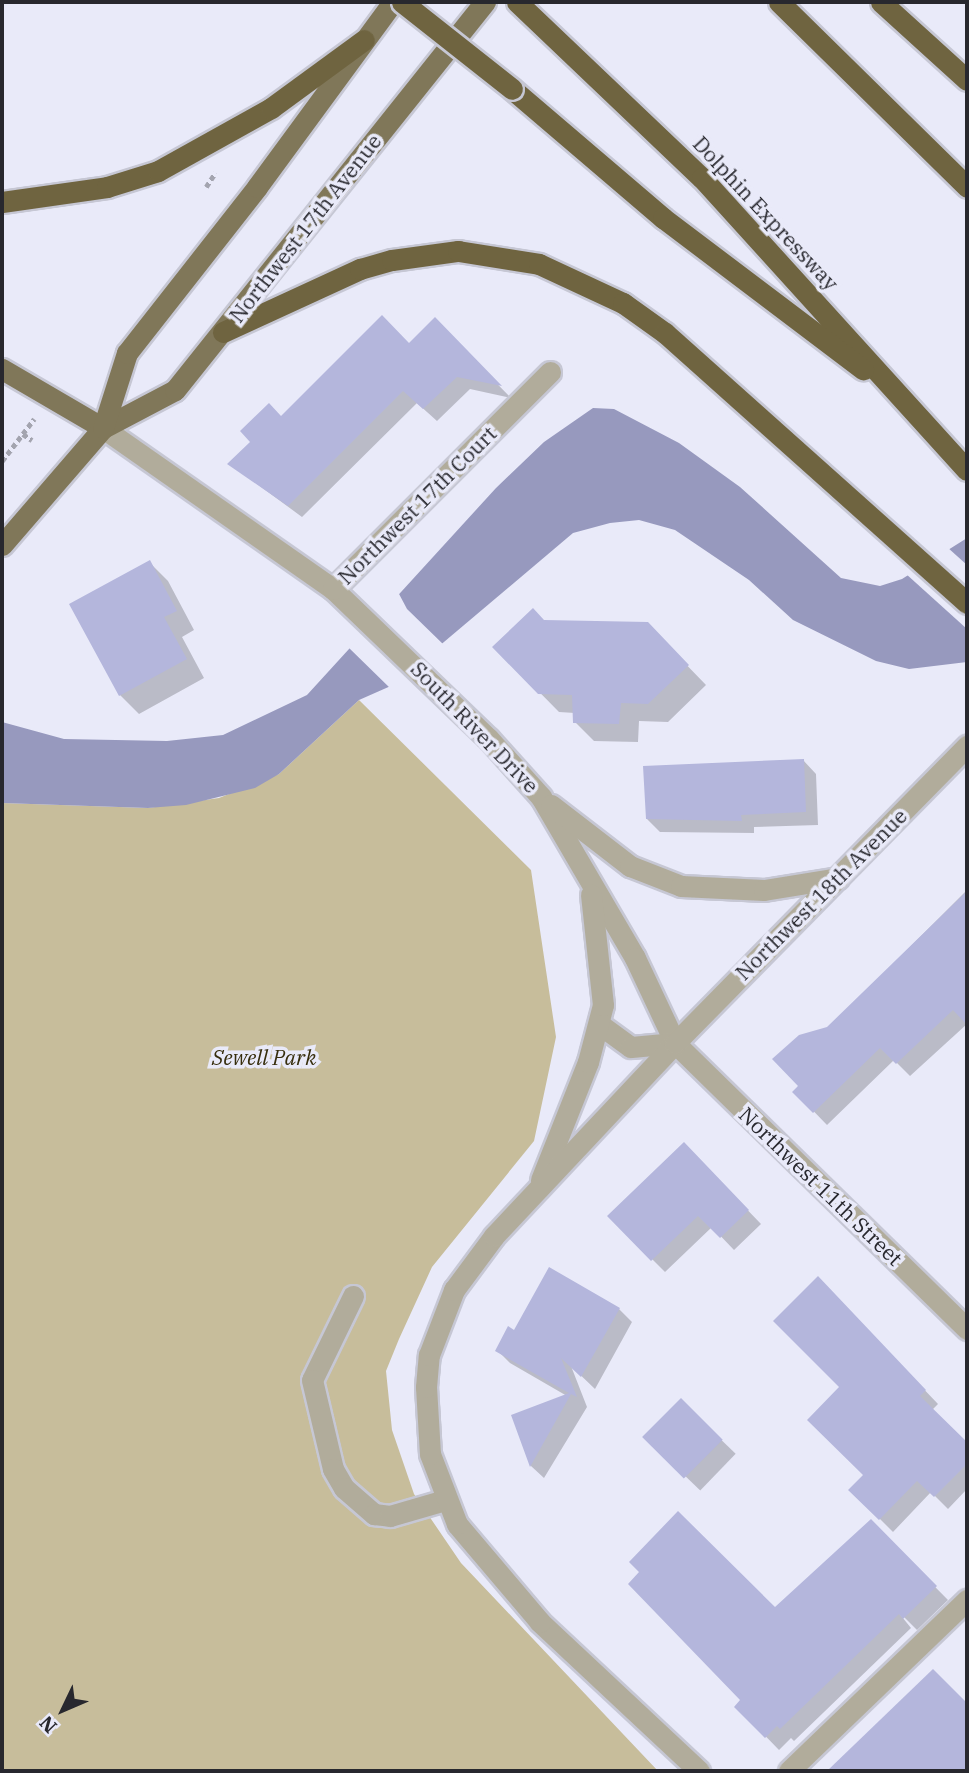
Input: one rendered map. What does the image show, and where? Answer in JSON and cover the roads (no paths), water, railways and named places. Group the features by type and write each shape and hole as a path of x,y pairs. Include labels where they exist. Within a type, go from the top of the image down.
{"highway":[{"path":"402,2 512,89 663,218 905,401"},
{"name":"Dolphin Expressway","path":"517,2 702,178 967,470"},
{"path":"779,2 967,187"},
{"path":"881,2 967,80"},
{"path":"2,202 107,187 158,171 204,150 271,108 364,40"},
{"path":"223,332 360,268 392,260 458,251 539,264 624,303 665,333 967,603"}],"main road":[{"name":"Northwest 17th Avenue","path":"103,428 127,352 257,187 393,2"},
{"name":"Northwest 17th Avenue","path":"2,545 103,428 175,390 485,2"},
{"path":"2,369 103,428"}],"street":[{"name":"Northwest 17th Court","path":"103,428 333,589 550,372"},
{"name":"South River Drive","path":"333,589 428,675 541,796 590,886 635,958 675,1043"},
{"name":"Northwest 18th Avenue","path":"699,1771 540,1622 478,1554 445,1500 430,1454 427,1421 427,1376 438,1324 473,1262 536,1193 675,1043 967,746"},
{"path":"541,796 630,866 681,886 754,890 838,877"},
{"path":"536,1193 599,1024 604,985 590,886"},
{"path":"599,1024 631,1047 675,1043"},
{"name":"Northwest 11th Street","path":"675,1043 967,1329"},
{"path":"353,1296 312,1380 333,1469 344,1488 374,1514 390,1516 445,1500"},
{"path":"789,1771 967,1600"}],"water":[{"path":"593,408 614,409 679,443 740,487 841,578 880,586 902,579 967,538 967,662 909,669 876,661 793,620 749,580 675,530 639,520 610,523 573,533 393,685 359,700 279,774 255,788 186,805 148,808 2,803 2,722 64,739 167,741 223,735 307,695 496,488 544,442"}],"park label":[{"name":"Sewell Park","path":"264,1057"}]}
